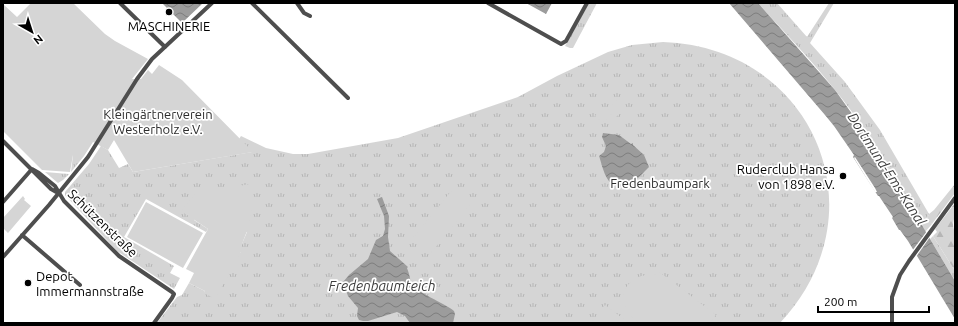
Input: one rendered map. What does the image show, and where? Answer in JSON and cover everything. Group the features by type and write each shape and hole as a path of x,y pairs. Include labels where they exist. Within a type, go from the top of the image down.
{"street":[{"path":"120,3 164,47"},
{"path":"3,257 58,194 95,148 146,66 164,47 212,3"},
{"path":"252,3 348,98"},
{"path":"297,3 304,13 310,16"},
{"path":"488,3 561,44 566,41 587,3"},
{"name":"Schützenstraße","path":"4,145 55,186 58,189 58,194 90,229 118,256 174,294 154,323"},
{"path":"3,202 32,169"},
{"path":"892,323 894,289 900,275 909,260 955,198"},
{"path":"22,235 80,285"}],"green space":[{"name":"Kleingärtnerverein Westerholz e.V.","path":"31,3 73,3 105,34 148,59 132,79 141,79 148,70 152,74 159,65 182,80 253,152 133,172 114,140 108,150 93,142 84,156 73,155 70,172 42,170 3,131 3,4 17,17"},
{"path":"589,3 597,3 573,48 565,46"},
{"path":"758,3 777,3 807,37 829,3 834,3 810,43 845,82 880,130 929,214 926,220 932,224 925,232 886,164 855,116 823,75"},
{"name":"Fredenbaumpark","path":"663,42 715,51 759,72 793,104 817,143 828,187 827,233 811,279 780,323 157,323 177,297 182,295 189,283 205,291 204,293 241,252 241,246 247,232 194,218 194,220 208,229 206,232 146,199 124,237 174,266 170,273 180,278 174,289 117,251 65,195 65,192 89,164 101,146 108,150 119,168 128,164 133,172 252,152 239,139 241,136 266,148 293,154 308,154 398,138 518,97 557,76 608,52 632,45"},
{"path":"618,99 626,107 615,118 607,111"},
{"path":"598,112 607,118 603,123 595,116"},
{"path":"73,155 84,156 71,172"},
{"path":"45,172 69,174 58,183"},
{"path":"250,184 251,215 241,252 215,299 204,293 205,291 189,283 194,273 186,269 208,229 181,211 196,193"},
{"path":"955,184 955,193 932,224 926,220 929,214"},
{"path":"452,190 470,204 431,253 413,238"},
{"path":"23,196 25,199 24,200 31,206 8,233 3,228 3,218"},
{"path":"146,202 203,233 183,268 127,237"},
{"path":"955,203 953,228 955,232 955,271 933,236 937,232 935,229"},
{"path":"933,236 955,271 955,281 930,239"},
{"path":"658,271 716,315 710,323 639,323 632,317 628,312 624,297 628,284 640,277 655,275"},
{"path":"605,305 629,323 591,323"}],"water":[{"path":"162,3 203,3 182,23"},
{"path":"526,3 552,3 546,14"},
{"name":"Dortmund-Ems-Kanal","path":"729,3 758,3 835,90 873,143 955,281 955,319 908,241 899,230 892,218 893,217 834,126"},
{"path":"603,133 619,135 631,144 633,143 633,145 644,155 649,167 636,180 631,180 626,186 617,186 612,184 604,173 599,156 604,152 606,146 602,137"},
{"name":"Fredenbaumteich","path":"382,197 389,216 388,237 390,251 408,267 407,268 413,286 454,311 455,314 453,323 410,323 405,316 397,312 368,321 359,320 357,316 358,308 348,296 343,282 368,259 376,240 383,236 385,229 384,216 377,199"}],"pier":[{"path":"855,157 877,192 875,192 854,158"},
{"path":"927,231 930,237 916,257 912,251"}],"place":[{"name":"MASCHINERIE","path":"169,12"},
{"name":"Ruderclub Hansa von 1898 e.V.","path":"843,176"},
{"name":"Depot Immermannstraße","path":"28,283"}]}
